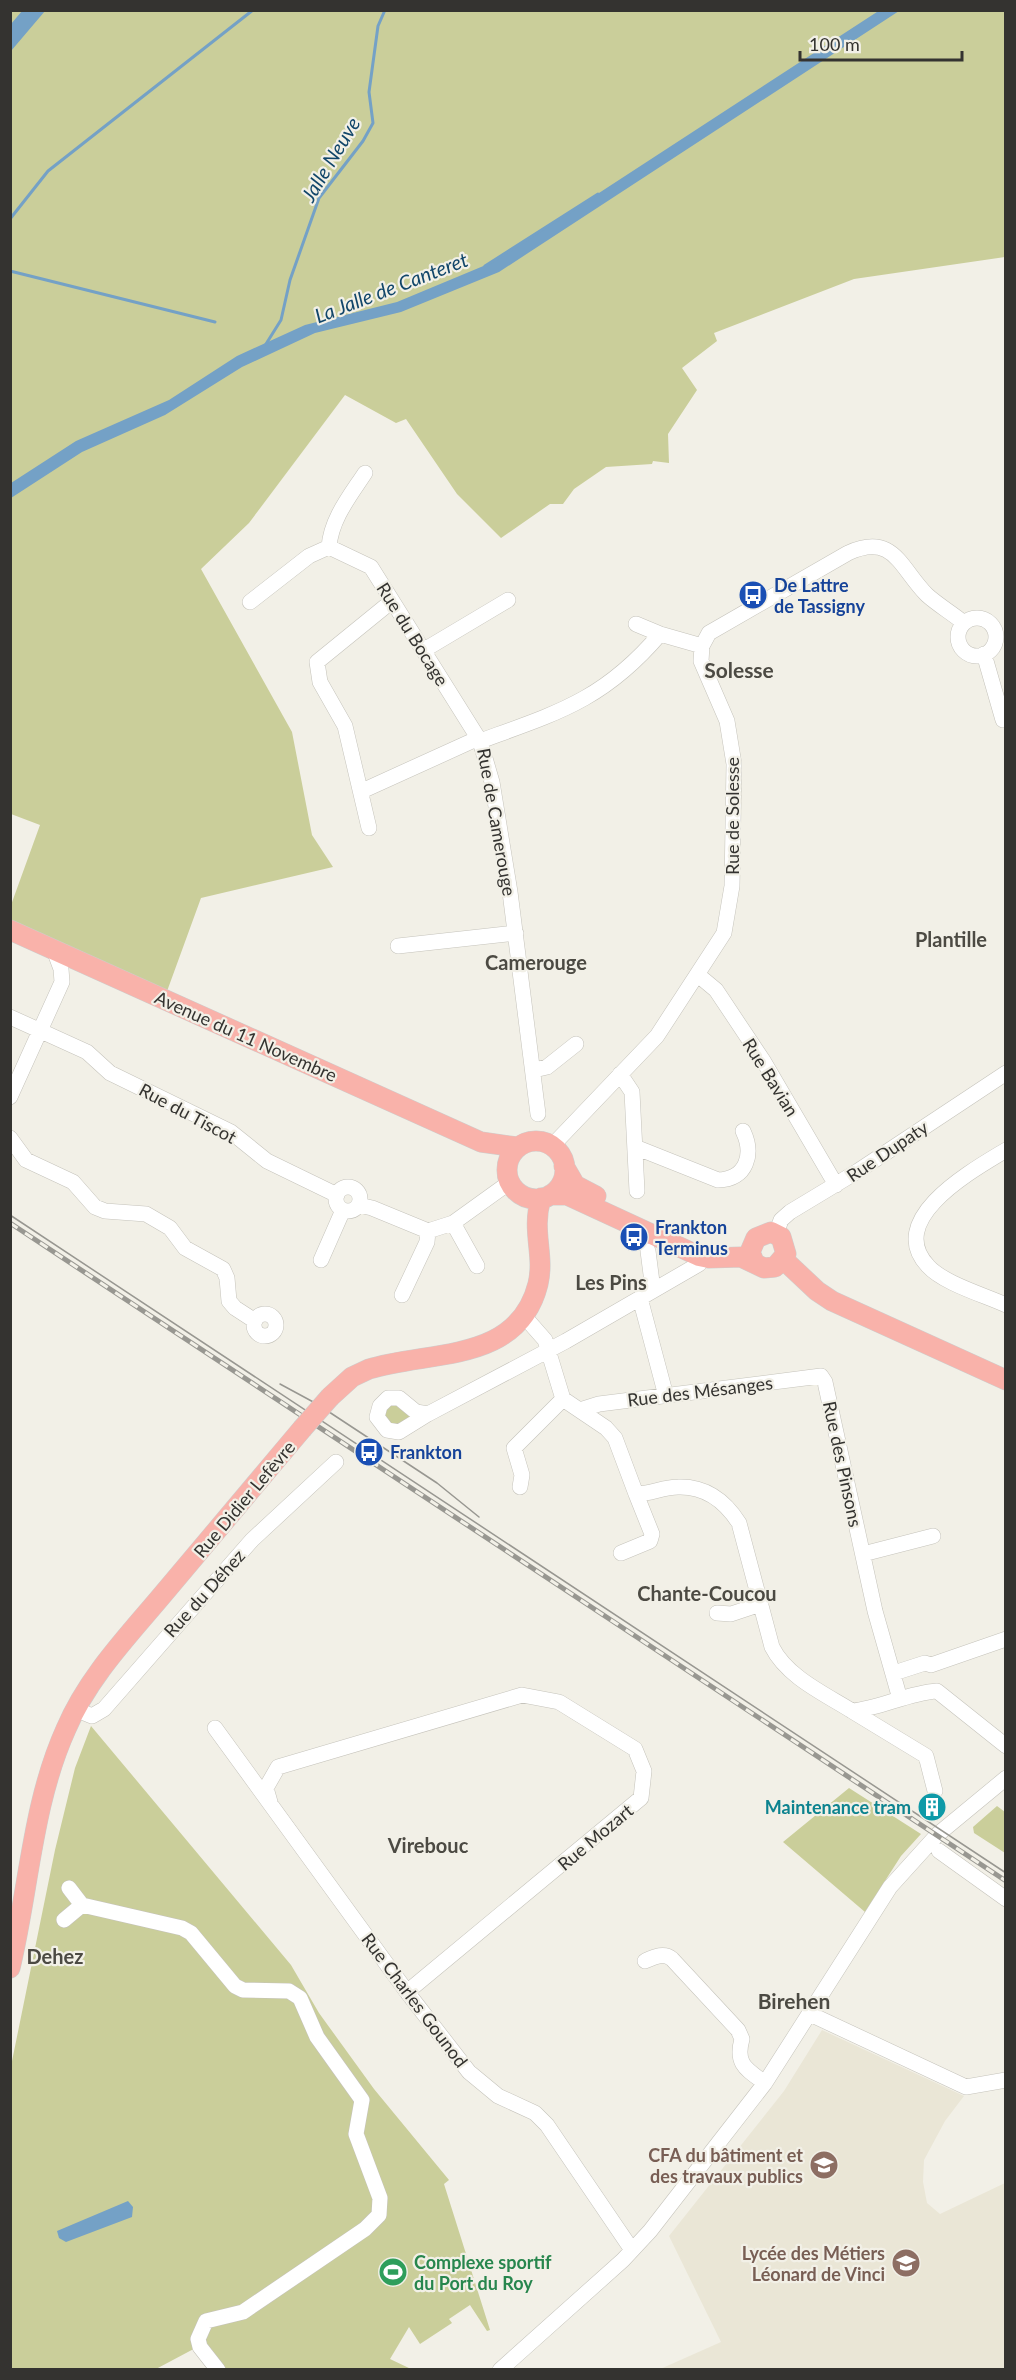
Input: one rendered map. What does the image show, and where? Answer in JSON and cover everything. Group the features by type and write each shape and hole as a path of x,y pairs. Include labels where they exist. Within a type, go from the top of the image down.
{"main road":[{"name":"Avenue du 11 Novembre","path":"10,930 481,1142 517,1147"},
{"path":"534,1141 552,1146 558,1151 570,1179 579,1188 714,1249 735,1248 765,1233 776,1234 785,1242 786,1254 784,1260 770,1269 741,1257 699,1256 567,1195 526,1187 511,1154 517,1147 534,1141"},
{"name":"Avenue du 11 Novembre","path":"481,1142 526,1187"},
{"path":"526,1187 561,1184 564,1166"},
{"name":"Rue Didier Lefèvre","path":"10,1968 23,1914 28,1867 49,1775 75,1709 110,1657 330,1396 351,1377 369,1369 488,1344 509,1330 523,1315 538,1284 540,1266 536,1233 526,1187"},
{"path":"754,1262 751,1247 756,1238"},
{"path":"784,1260 817,1291 832,1301 1005,1380"},
{"name":"Rue Didier Lefèvre","path":"10,1917 28,1867"}],"street":[{"path":"250,602 309,556 329,547 330,534 340,511 365,473"},
{"path":"636,624 660,634 702,645 716,627 848,553 868,546 881,547 892,553 927,594 964,623"},
{"name":"Rue du Bocage","path":"329,547 371,567 480,741"},
{"path":"424,650 508,600"},
{"path":"369,828 345,726 320,682 316,662 392,601"},
{"path":"981,618 1000,628 993,647 984,654 973,655 960,645 958,634 964,623 981,618"},
{"name":"Rue de Camerouge","path":"538,1114 534,1070 529,1058 516,933 492,782 480,741 537,722 592,696 642,655 660,634"},
{"name":"Rue de Solesse","path":"552,1146 657,1036 717,947 729,916 735,794 731,739 720,705 704,671 701,661 702,645"},
{"path":"984,654 1003,720"},
{"path":"362,791 472,741 480,741"},
{"path":"398,946 516,933"},
{"path":"54,950 61,969 62,982"},
{"path":"10,1097 62,982 85,964"},
{"name":"Rue Bavian","path":"698,975 716,990 764,1062 836,1185"},
{"name":"Rue du Tiscot","path":"10,1017 87,1052 110,1073 231,1132 267,1161 336,1195 342,1188 355,1189 360,1196 358,1205"},
{"path":"534,1070 548,1067 576,1044"},
{"name":"Rue Dupaty","path":"776,1234 784,1216 836,1185 1005,1073"},
{"path":"620,1074 633,1092 637,1191"},
{"path":"635,1147 718,1180 728,1180 738,1174 748,1157 751,1147 743,1131"},
{"path":"10,1138 26,1160 73,1182 95,1207 105,1211 146,1214 170,1228 185,1248 222,1269 227,1278 229,1301 235,1308 255,1321"},
{"path":"1005,1150 936,1198 925,1209 917,1227 917,1243 928,1267 943,1277 1005,1305"},
{"path":"336,1195 337,1203 343,1210 352,1210 358,1205 372,1208 428,1231 453,1223 526,1187"},
{"path":"321,1260 343,1210"},
{"path":"453,1223 477,1266"},
{"path":"402,1295 427,1242 428,1231"},
{"path":"648,1251 647,1294 666,1396"},
{"path":"428,1414 549,1350 699,1264"},
{"path":"523,1315 538,1329 549,1350 563,1399 606,1428 615,1438 652,1534 650,1541 621,1553"},
{"name":"Rue des Mésanges","path":"580,1410 599,1404 821,1376"},
{"name":"Rue des Pinsons","path":"821,1376 825,1382 875,1611 900,1699"},
{"path":"520,1487 522,1475 514,1448 563,1399"},
{"name":"Rue du Déhez","path":"75,1709 92,1716 104,1709 252,1540 336,1462"},
{"path":"636,1494 677,1487 697,1489 714,1496 729,1508 739,1523 778,1659 789,1670 852,1712 926,1756 935,1791"},
{"path":"863,1554 933,1536"},
{"path":"717,1613 731,1614 761,1604"},
{"path":"894,1673 926,1663 930,1665 1005,1639"},
{"path":"930,1665 937,1691 1005,1746"},
{"path":"852,1712 873,1709 900,1699 937,1691"},
{"name":"Rue Mozart","path":"270,1802 266,1788 278,1767 522,1695 559,1701 635,1749 644,1771 641,1798 407,1992"},
{"name":"Rue Charles Gounod","path":"215,1728 468,2072 498,2096 535,2113 547,2125 632,2250"},
{"path":"500,2370 650,2231 765,2083 890,1887 937,1835 1005,1778"},
{"path":"939,1851 1005,1899"},
{"path":"69,1888 82,1905 182,1928 190,1933 235,1986 243,1990 289,1991 300,1998 317,2037 362,2100 356,2134 380,2198 379,2216 365,2229 243,2312 207,2320 198,2339 200,2347 218,2370"},
{"path":"64,1920 82,1905"},
{"path":"645,1961 661,1956 672,1959 738,2030 742,2039 738,2051 740,2059 749,2072 765,2083"},
{"path":"810,2014 966,2087 1005,2080"}],"shaded area":[{"path":"822,2030 964,2096 945,2121 924,2160 923,2182 927,2203 940,2214 1005,2183 1005,2369 658,2370 721,2342 669,2236 784,2091"}],"green space":[{"path":"11,11 1005,11 1005,257 854,279 714,333 717,341 682,368 697,390 668,434 669,463 653,461 652,464 606,467 574,489 563,504 550,504 501,538 457,494 406,419 396,423 345,395 249,523 201,569 292,732 312,835 333,867 201,898 166,994 11,923 11,905 40,825 11,814"},
{"path":"394,1401 417,1417 402,1426 386,1425 383,1408"},
{"path":"91,1726 291,1965 319,2013 374,2089 449,2180 444,2184 490,2330 487,2331 470,2305 449,2319 452,2323 420,2344 409,2327 390,2359 411,2369 225,2369 203,2344 156,2369 11,2370 11,2066 55,1850 75,1768"},
{"path":"849,1788 921,1834 901,1856 865,1912 783,1842"},
{"path":"997,1806 1005,1812 1005,1853 974,1833 973,1827"}],"water":[{"path":"880,10 899,11 499,272 401,312 315,333 242,367 165,415 82,452 11,498 11,483 76,441 169,400 237,356 305,325 397,302 493,262"},
{"path":"22,11 45,11 11,51 11,24"},
{"path":"128,2201 133,2207 132,2217 66,2242 59,2238 57,2231"}],"waterway":[{"path":"10,219 48,171 253,10"},
{"name":"Jalle Neuve","path":"266,344 281,320 290,280 319,198 363,141 373,123 369,92 378,26 385,10"},
{"name":"La Jalle de Canteret","path":"485,266 598,194"},
{"path":"10,271 215,322"}],"tram line":[{"path":"10,1215 1006,1873"},
{"path":"280,1384 317,1404 437,1483 479,1517"}],"railway":[{"path":"10,1223 1006,1881"}],"place":[{"name":"De Lattre de Tassigny","path":"753,595"},
{"name":"Frankton Terminus","path":"634,1237"},
{"name":"Frankton","path":"369,1452"},
{"name":"Maintenance tram","path":"932,1807"},
{"name":"CFA du bâtiment et des travaux publics","path":"824,2165"},
{"name":"Lycée des Métiers Léonard de Vinci","path":"906,2263"},
{"name":"Complexe sportif du Port du Roy","path":"393,2272"}],"district":[{"name":"Solesse","path":"739,669"},
{"name":"Plantille","path":"951,939"},
{"name":"Camerouge","path":"536,962"},
{"name":"Les Pins","path":"611,1282"},
{"name":"Chante-Coucou","path":"707,1593"},
{"name":"Virebouc","path":"428,1845"},
{"name":"Dehez","path":"55,1956"},
{"name":"Birehen","path":"794,2000"}]}
